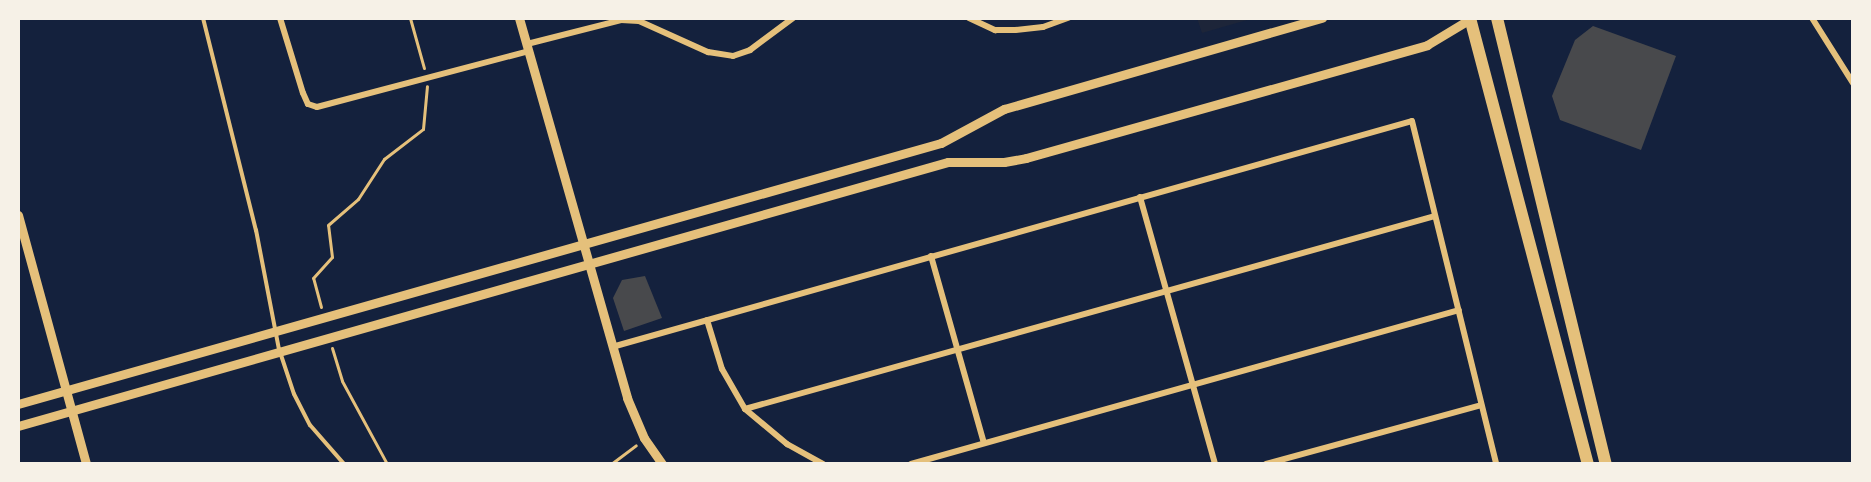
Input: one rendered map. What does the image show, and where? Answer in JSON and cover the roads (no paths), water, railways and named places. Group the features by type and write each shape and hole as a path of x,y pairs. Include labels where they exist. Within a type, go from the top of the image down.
{"highway":[{"path":"1471,18 1588,464"},
{"path":"1497,18 1606,464"}],"street":[{"path":"280,18 308,104 328,107 621,20 639,21 708,52 733,56 750,50 793,18"},
{"path":"519,18 586,263 612,347 644,438 662,464"},
{"path":"969,18 995,30 1043,27 1068,18"},
{"path":"18,404 941,143 1004,109 1322,18"},
{"path":"18,426 73,412 279,349 948,162 1004,162 1026,158 1427,45 1471,18"},
{"path":"1812,18 1853,83"},
{"path":"612,347 1412,120 1496,464"},
{"path":"1140,197 1215,464"},
{"path":"18,215 22,245 68,391 86,464"},
{"path":"745,409 1435,216"},
{"path":"931,256 984,443"},
{"path":"911,464 1459,310"},
{"path":"707,320 722,369 745,409 787,444 822,464"},
{"path":"1266,464 1481,405"}],"lane":[{"path":"203,18 256,231 279,349 294,394 310,425 344,464"}]}
